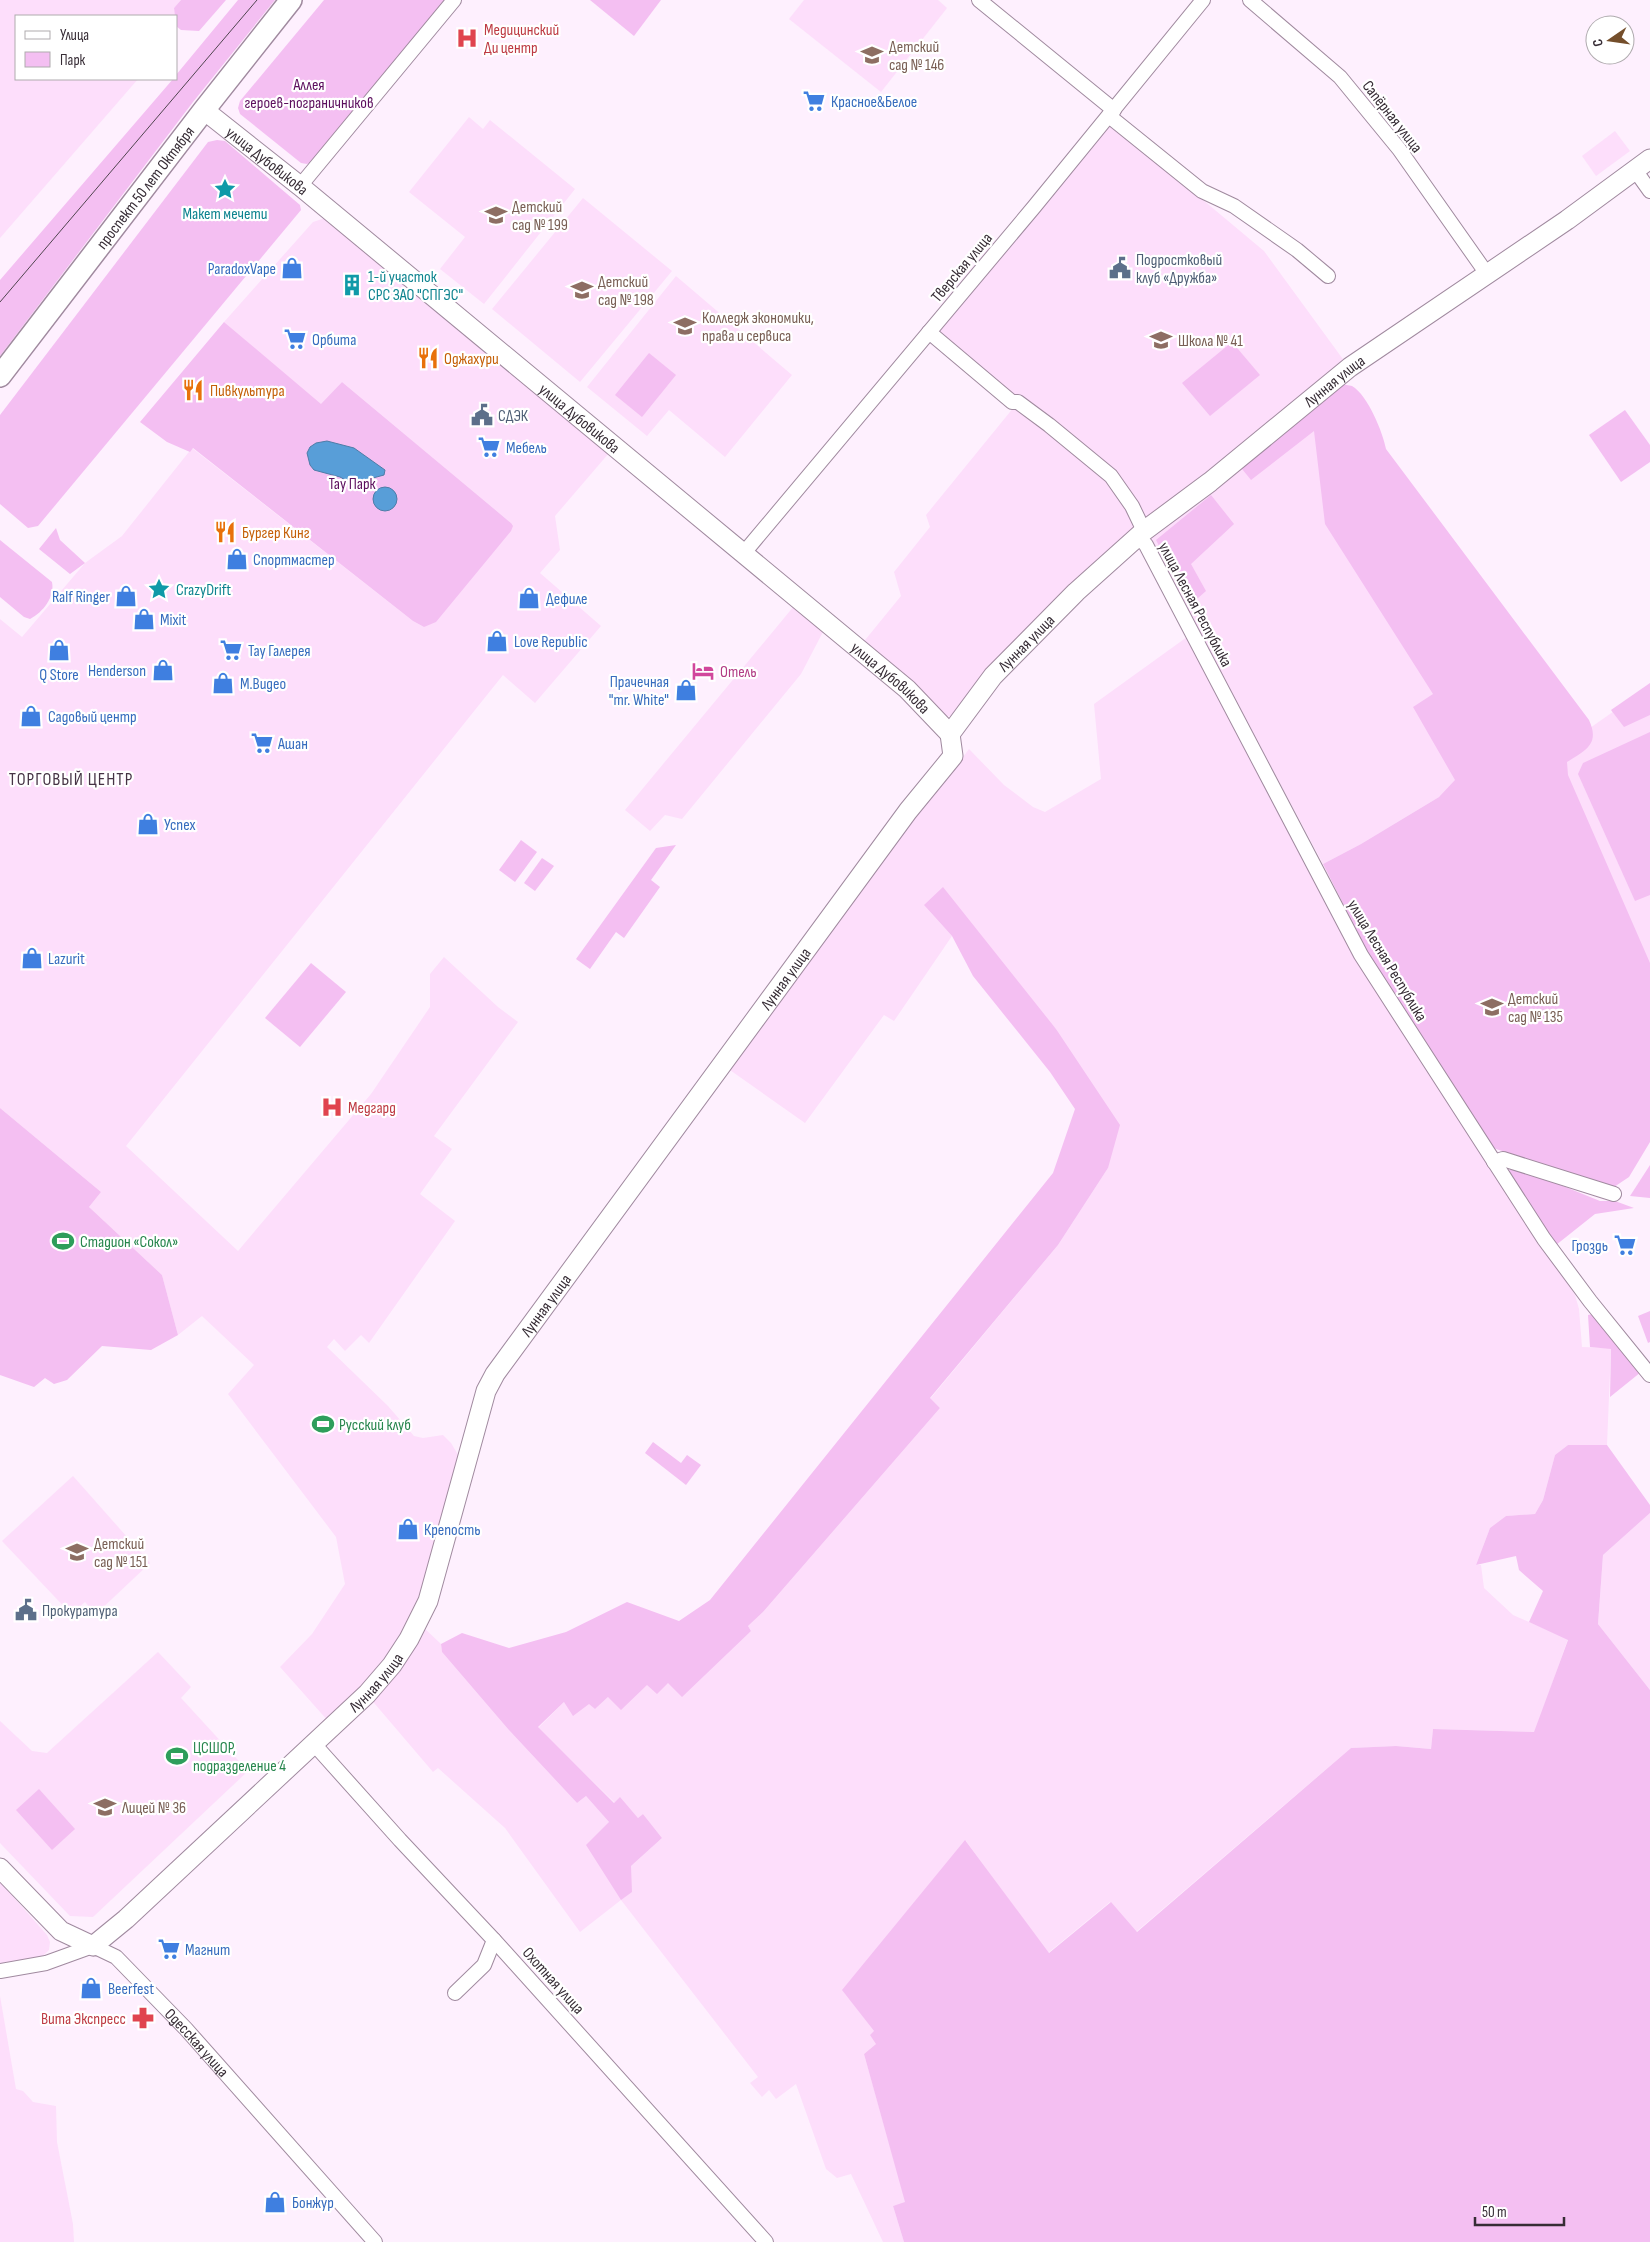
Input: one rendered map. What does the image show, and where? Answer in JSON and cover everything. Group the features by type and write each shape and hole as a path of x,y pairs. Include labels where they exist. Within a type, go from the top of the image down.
{"main road":[{"name":"проспект 50 лет Октября","path":"0,376 291,0"}],"street":[{"path":"300,186 454,0"},
{"path":"980,0 1202,191 1234,206 1297,250 1328,276"},
{"name":"Тверская улица","path":"743,554 856,416 929,332 1112,113 1203,0"},
{"name":"Сапёрная улица","path":"1250,0 1340,77 1399,149 1487,274"},
{"name":"улица Дубовикова","path":"204,110 300,186 907,689 950,734"},
{"path":"1642,165 1650,191"},
{"name":"Лунная улица","path":"93,1946 130,1915 346,1715 392,1666 409,1639 428,1601 486,1391 495,1374 908,811 953,756 950,734 993,676 1076,592 1141,533 1210,482 1350,368 1567,220 1642,165"},
{"name":"улица Лесная Республика","path":"929,332 1012,402 1018,402 1050,425 1111,476 1132,506 1146,545 1361,955 1544,1239 1590,1301 1650,1375"},
{"path":"1494,1162 1503,1158 1614,1194"},
{"name":"Охотная улица","path":"314,1744 400,1840 494,1940 766,2242"},
{"name":"Одесская улица","path":"0,1868 61,1931 116,1957 186,2029 375,2242"},
{"path":"455,1993 484,1965 494,1940"},
{"path":"0,1971 46,1963 93,1946"}],"shaded area":[{"path":"0,0 181,0 174,8 175,15 15,15 15,80 137,80 0,238"},
{"name":"Детский сад № 146","path":"804,0 938,0 947,8 881,92 789,19"},
{"name":"Детский сад № 199","path":"469,117 483,129 490,120 575,189 484,304 440,269 465,237 409,192"},
{"path":"1111,123 1264,251 1345,362 1304,395 953,716 946,716 861,645 901,596 894,572 930,527 926,515 1014,407 933,338"},
{"path":"1615,131 1630,151 1596,176 1582,156"},
{"name":"Детский сад № 198","path":"583,198 672,271 580,382 492,309"},
{"path":"325,218 609,453 555,516 560,550 540,573 601,626 535,703 503,675 126,1146 238,1251 371,1094 430,1007 430,974 444,957 498,1007 518,1022 434,1136 452,1149 420,1194 455,1221 369,1343 361,1335 345,1351 334,1339 327,1347 388,1406 414,1436 423,1438 443,1435 451,1443 460,1458 430,1577 387,1661 329,1722 280,1667 312,1634 345,1584 336,1537 228,1394 254,1365 202,1316 178,1335 162,1275 89,1207 101,1192 0,1108 0,619 22,637 85,563 122,536 192,448 413,621 424,627 511,523 342,382 321,405 224,322 313,222"},
{"name":"Колледж экономики, права и сервиса","path":"676,276 792,375 725,457 669,410 647,436 587,387"},
{"path":"1314,405 1502,759 1361,844 1323,864 1148,536"},
{"path":"794,606 824,630 801,674 682,819 665,815 650,831 625,810"},
{"path":"1187,637 1313,870 1355,958 1575,1295 1579,1309 1582,1347 1611,1348 1607,1445 1568,1445 1555,1455 1543,1500 1535,1514 1506,1516 1490,1528 1476,1565 1481,1565 1484,1588 1513,1615 1568,1639 1535,1732 1433,1729 1431,1749 1396,1746 1351,1748 1136,1932 1110,1902 1048,1953 966,1841 843,1990 874,2031 876,2044 864,2054 906,2203 893,2206 904,2242 883,2242 851,2174 837,2178 826,2169 796,2084 776,2099 769,2090 762,2097 750,2083 758,2077 621,1900 580,1932 505,1828 438,1768 433,1772 369,1697 423,1627 441,1644 442,1652 508,1729 577,1803 586,1796 609,1822 631,1866 662,1838 643,1814 638,1818 620,1798 615,1803 538,1728 564,1702 590,1704 595,1709 608,1697 647,1684 668,1683 751,1631 748,1626 763,1612 940,1408 930,1399 1058,1245 1108,1168 1056,1029 924,905 952,936 894,1021 884,1015 805,1123 727,1068 919,806 940,788 969,749 1004,785 1033,807 1045,812 1101,779 1094,704"},
{"path":"1650,686 1650,996 1554,756"},
{"name":"Детский сад № 151","path":"73,1476 150,1563 96,1614 85,1602 71,1614 2,1541"},
{"path":"1650,1513 1650,1690 1598,1624 1603,1555"},
{"name":"Лицей № 36","path":"158,1652 191,1687 181,1698 248,1771 93,1917 70,1916 0,1843 0,1721 32,1751 47,1753"},
{"path":"0,1882 47,1935 50,1942 49,1950 43,1956 0,1966"},
{"path":"0,1996 16,2089 23,2091 33,2102 56,2106 57,2142 73,2224 74,2242 0,2242"}],"green space":[{"path":"181,0 226,0 199,31 181,30 178,28 178,15 175,15 174,8"},
{"path":"238,0 275,0 193,102 0,356 0,280 172,80 178,80 178,73"},
{"name":"Аллея героев-пограничников","path":"324,0 447,0 313,161 307,164 301,163 240,114 238,108 240,101"},
{"path":"590,0 661,0 634,36"},
{"path":"225,141 300,205 301,210 38,526 28,528 0,504 0,415 208,142"},
{"name":"Тау Парк","path":"224,322 321,404 342,382 511,523 513,526 511,531 436,622 424,627 413,621 193,448 190,452 167,442 140,422"},
{"path":"1232,342 1260,375 1210,416 1182,383"},
{"path":"649,353 676,375 642,417 615,395"},
{"path":"1340,384 1352,386 1364,397 1378,424 1386,449 1589,720 1592,728 1592,741 1589,746 1567,762 1568,775 1650,963 1650,1142 1629,1177 1614,1187 1496,1149 1488,1144 1368,953 1323,864 1361,844 1439,797 1455,780 1413,707 1433,694 1325,524 1314,431 1251,480 1238,464"},
{"path":"1625,410 1650,445 1650,462 1621,482 1589,435"},
{"path":"1211,495 1234,524 1191,564 1206,591 1190,605 1156,540"},
{"path":"56,528 60,540 85,563 70,574 39,549"},
{"path":"0,540 52,582 52,593 47,604 30,619 24,617 0,597"},
{"path":"1650,683 1650,715 1624,727 1611,710"},
{"path":"1650,732 1650,895 1635,901 1578,774 1583,763"},
{"path":"521,840 537,852 515,882 499,870"},
{"path":"676,845 651,880 660,887 624,938 616,932 590,969 576,959 656,848"},
{"path":"542,858 554,866 535,891 524,883"},
{"path":"943,887 1056,1029 1120,1125 1108,1168 1058,1245 930,1398 940,1408 763,1612 748,1626 751,1631 682,1697 668,1683 657,1694 647,1685 621,1710 608,1697 595,1709 589,1704 573,1716 564,1702 538,1727 614,1803 620,1797 638,1818 643,1814 662,1838 631,1866 632,1892 621,1900 586,1845 609,1822 586,1796 577,1803 508,1729 442,1652 441,1644 462,1633 509,1648 566,1632 627,1602 679,1621 710,1600 1053,1173 1075,1109 1050,1072 973,976 952,936 924,905"},
{"path":"311,963 346,992 300,1047 265,1018"},
{"name":"Стадион «Сокол»","path":"0,1108 101,1192 89,1207 162,1275 178,1335 151,1350 102,1346 67,1380 54,1384 45,1378 34,1387 0,1375"},
{"path":"1650,1165 1650,1198 1630,1196"},
{"path":"1511,1169 1536,1175 1600,1201 1615,1201 1634,1208 1595,1214 1556,1245 1508,1172"},
{"path":"1650,1311 1650,1342 1648,1343 1638,1316"},
{"path":"1593,1314 1641,1372 1610,1397 1611,1349 1590,1347 1588,1315"},
{"path":"653,1442 681,1463 687,1455 701,1465 686,1485 645,1453"},
{"path":"1568,1445 1607,1445 1650,1505 1650,1513 1603,1555 1598,1624 1650,1690 1650,2242 904,2242 893,2206 905,2202 864,2054 876,2044 870,2035 874,2031 842,1990 965,1840 1049,1953 1111,1902 1137,1932 1351,1748 1396,1746 1431,1749 1433,1729 1534,1732 1568,1640 1529,1622 1543,1591 1519,1570 1516,1556 1476,1565 1490,1528 1506,1516 1535,1514 1543,1500 1555,1455"},
{"path":"39,1789 75,1829 52,1850 16,1810"}],"water":[{"path":"327,441 354,448 385,470 384,475 373,478 361,489 340,477 314,470 310,465 307,453 310,447 316,443"},
{"path":"385,487 393,491 397,499 393,507 385,511 377,507 373,499 377,491"}],"tram line":[{"path":"0,302 257,0"}],"place":[{"name":"Медицинский Ди центр","path":"467,38"},
{"name":"Детский сад № 146","path":"872,55"},
{"name":"Красное&Белое","path":"814,101"},
{"name":"Макет мечети","path":"225,189"},
{"name":"Детский сад № 199","path":"496,215"},
{"name":"ParadoxVape","path":"292,268"},
{"name":"Подростковый клуб «Дружба»","path":"1120,268"},
{"name":"1-й участок СРС ЗАО \"СПГЭС\"","path":"352,285"},
{"name":"Детский сад № 198","path":"582,290"},
{"name":"Колледж экономики, права и сервиса","path":"685,326"},
{"name":"Орбита","path":"295,339"},
{"name":"Школа № 41","path":"1161,340"},
{"name":"Оджахури","path":"428,358"},
{"name":"Пивкультура","path":"193,390"},
{"name":"СДЭК","path":"482,415"},
{"name":"Мебель","path":"489,447"},
{"name":"Бургер Кинг","path":"225,532"},
{"name":"Спортмастер","path":"237,559"},
{"name":"CrazyDrift","path":"159,589"},
{"name":"Ralf Ringer","path":"126,596"},
{"name":"Дефиле","path":"529,598"},
{"name":"Mixit","path":"144,619"},
{"name":"Love Republic","path":"497,641"},
{"name":"Q Store","path":"59,650"},
{"name":"Тау Галерея","path":"231,650"},
{"name":"Henderson","path":"163,670"},
{"name":"Отель","path":"703,671"},
{"name":"М.Видео","path":"223,683"},
{"name":"Прачечная \"mr. White\"","path":"686,690"},
{"name":"Садовый центр","path":"31,716"},
{"name":"Ашан","path":"262,743"},
{"name":"Успех","path":"148,824"},
{"name":"Lazurit","path":"32,958"},
{"name":"Детский сад № 135","path":"1492,1007"},
{"name":"Медгард","path":"332,1107"},
{"name":"Стадион «Сокол»","path":"63,1241"},
{"name":"Гроздь","path":"1625,1245"},
{"name":"Русский клуб","path":"323,1424"},
{"name":"Крепость","path":"408,1529"},
{"name":"Детский сад № 151","path":"77,1552"},
{"name":"Прокуратура","path":"26,1610"},
{"name":"ЦСШОР, подразделение 4","path":"177,1756"},
{"name":"Лицей № 36","path":"105,1807"},
{"name":"Магнит","path":"169,1949"},
{"name":"Beerfest","path":"91,1988"},
{"name":"Вита Экспресс","path":"143,2018"},
{"name":"Бонжур","path":"275,2202"}],"district":[{"name":"ТОРГОВЫЙ ЦЕНТР","path":"71,779"}]}
